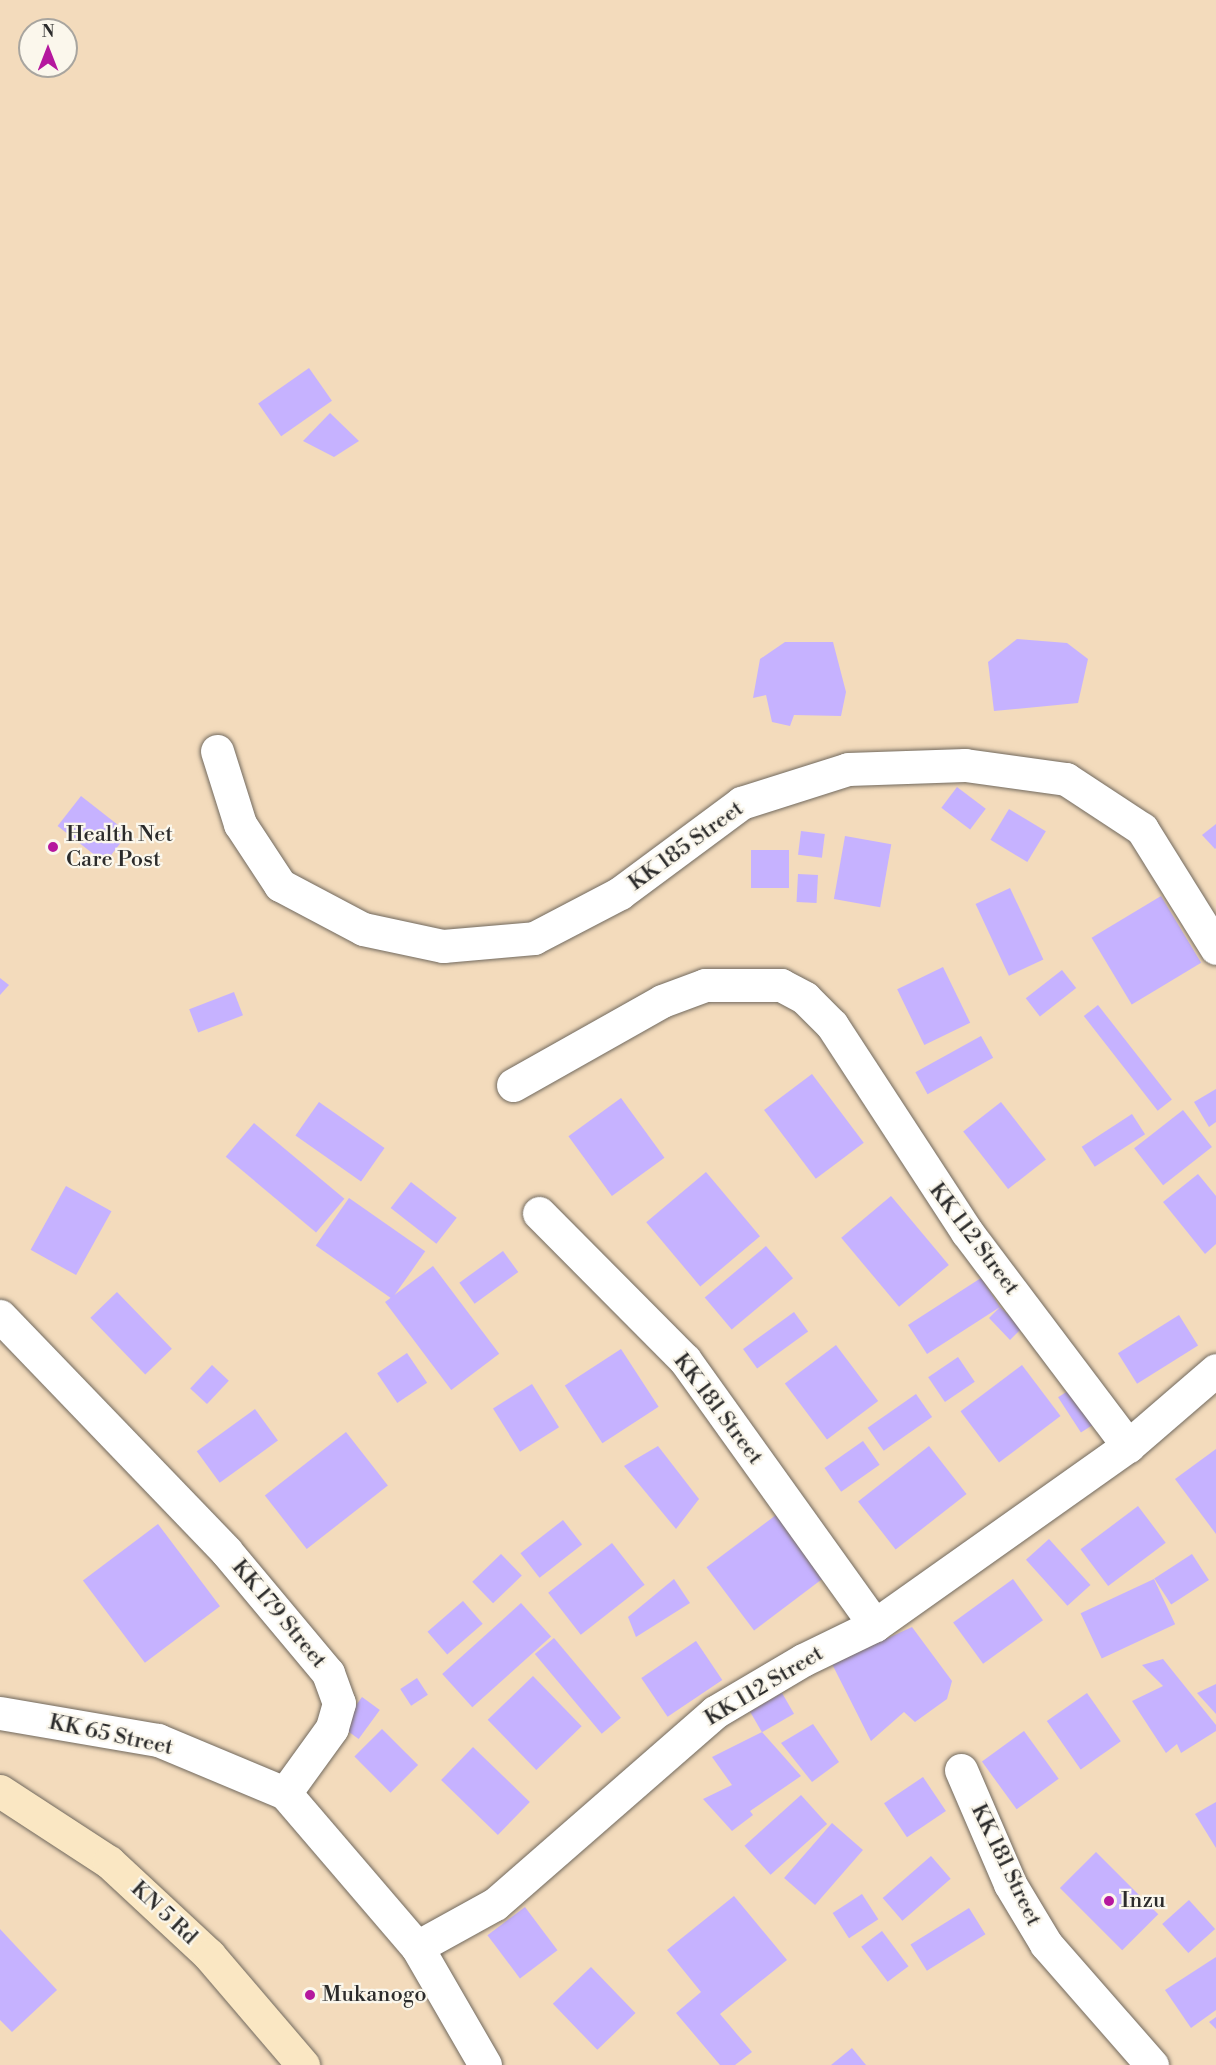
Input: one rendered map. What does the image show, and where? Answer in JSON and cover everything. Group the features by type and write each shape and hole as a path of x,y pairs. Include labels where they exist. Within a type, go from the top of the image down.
{"main road":[{"name":"KN 5 Rd","path":"0,1791 109,1863 209,1955 303,2065"}],"street":[{"name":"KK 185 Street","path":"217,751 240,824 280,885 363,929 443,946 534,938 620,893 741,803 848,769 965,765 1066,779 1142,829 1216,948"},
{"name":"KK 112 Street","path":"513,1085 662,1000 705,986 781,985 806,998 832,1025 929,1178 1128,1446"},
{"name":"KK 181 Street","path":"539,1213 685,1360 875,1625"},
{"name":"KK 179 Street","path":"0,1316 226,1551 328,1673 339,1703 332,1728 285,1793"},
{"name":"KK 112 Street","path":"417,1947 495,1904 715,1712 803,1660 875,1625 1128,1446 1216,1370"},
{"name":"KK 65 Street","path":"0,1713 158,1740 285,1793"},
{"name":"KK 181 Street","path":"961,1770 1011,1884 1046,1944 1152,2065"},
{"path":"285,1793 417,1947 485,2065"}],"building":[{"path":"309,368 332,401 281,436 258,404"},
{"path":"330,413 359,441 334,457 303,441"},
{"path":"1017,639 1067,643 1088,659 1078,703 994,711 988,662"},
{"path":"785,642 833,642 846,692 841,716 794,715 790,726 772,722 766,695 753,698 760,659"},
{"path":"957,787 986,809 970,829 941,808"},
{"path":"81,796 128,833 105,863 58,826"},
{"path":"1009,809 1046,831 1027,862 990,840"},
{"path":"1216,824 1216,848 1215,849 1202,835"},
{"path":"801,831 825,834 822,858 798,855"},
{"path":"845,836 891,844 880,907 834,899"},
{"path":"751,850 789,850 789,888 751,888"},
{"path":"798,874 818,875 817,903 797,902"},
{"path":"1010,888 1043,960 1009,976 976,904"},
{"path":"1161,896 1201,963 1132,1005 1092,938"},
{"path":"943,967 970,1023 924,1045 897,989"},
{"path":"1062,970 1076,988 1040,1016 1026,998"},
{"path":"0,978 9,985 0,995"},
{"path":"234,992 243,1015 198,1033 189,1009"},
{"path":"1098,1005 1172,1100 1158,1111 1084,1016"},
{"path":"981,1036 993,1058 928,1094 915,1072"},
{"path":"812,1074 864,1143 816,1179 764,1110"},
{"path":"1216,1089 1216,1122 1209,1127 1194,1102"},
{"path":"621,1098 664,1158 612,1196 568,1136"},
{"path":"319,1102 385,1148 361,1181 295,1136"},
{"path":"1001,1102 1046,1160 1008,1189 963,1132"},
{"path":"1183,1110 1212,1147 1163,1185 1134,1148"},
{"path":"1132,1114 1145,1134 1095,1167 1082,1147"},
{"path":"254,1123 344,1199 316,1233 226,1157"},
{"path":"706,1172 760,1236 700,1286 646,1222"},
{"path":"1198,1174 1216,1196 1216,1244 1205,1254 1163,1202"},
{"path":"411,1182 457,1218 436,1244 391,1208"},
{"path":"66,1186 111,1211 76,1275 31,1250"},
{"path":"891,1196 949,1265 899,1307 841,1238"},
{"path":"349,1198 425,1251 392,1299 316,1246"},
{"path":"766,1246 793,1278 732,1330 705,1297"},
{"path":"503,1251 518,1272 475,1304 459,1283"},
{"path":"433,1266 499,1354 451,1390 385,1302"},
{"path":"981,1278 1000,1307 927,1354 908,1325"},
{"path":"117,1292 172,1349 145,1375 90,1318"},
{"path":"1000,1307 1022,1328 1010,1340 989,1318"},
{"path":"794,1312 808,1331 757,1368 743,1349"},
{"path":"1179,1315 1198,1346 1137,1384 1118,1353"},
{"path":"836,1345 878,1401 827,1439 785,1384"},
{"path":"621,1349 659,1407 602,1443 565,1385"},
{"path":"407,1353 427,1383 397,1403 377,1373"},
{"path":"958,1357 975,1382 945,1402 928,1377"},
{"path":"212,1365 229,1381 207,1404 190,1388"},
{"path":"1022,1365 1061,1416 999,1462 961,1411"},
{"path":"532,1384 559,1427 520,1452 493,1408"},
{"path":"1074,1387 1097,1422 1081,1433 1058,1397"},
{"path":"916,1394 932,1417 884,1451 868,1428"},
{"path":"255,1409 278,1441 220,1483 197,1451"},
{"path":"346,1432 388,1486 307,1549 265,1495"},
{"path":"863,1441 880,1465 841,1492 824,1468"},
{"path":"658,1446 699,1499 676,1529 624,1466"},
{"path":"929,1446 967,1494 896,1549 858,1501"},
{"path":"1216,1449 1216,1534 1175,1479"},
{"path":"1138,1506 1166,1543 1108,1586 1080,1549"},
{"path":"776,1515 824,1578 754,1630 707,1567"},
{"path":"563,1520 582,1544 540,1578 520,1553"},
{"path":"158,1524 220,1606 145,1663 83,1581"},
{"path":"1049,1539 1090,1585 1067,1606 1026,1560"},
{"path":"612,1543 645,1585 581,1635 548,1593"},
{"path":"501,1554 522,1576 493,1603 472,1582"},
{"path":"1192,1554 1209,1580 1171,1605 1154,1579"},
{"path":"674,1579 690,1603 636,1637 628,1617"},
{"path":"1013,1579 1043,1620 983,1664 953,1622"},
{"path":"1154,1579 1175,1624 1102,1659 1081,1613"},
{"path":"463,1601 483,1624 447,1654 428,1632"},
{"path":"521,1603 551,1636 472,1707 442,1674"},
{"path":"912,1627 952,1681 947,1699 915,1722 904,1712 871,1741 832,1664"},
{"path":"554,1638 621,1718 602,1734 535,1654"},
{"path":"696,1641 722,1680 668,1717 641,1678"},
{"path":"1163,1659 1216,1725 1216,1731 1181,1753 1177,1744 1166,1753 1132,1701 1163,1686 1142,1665"},
{"path":"533,1676 582,1726 536,1770 488,1720"},
{"path":"417,1678 428,1695 411,1706 400,1689"},
{"path":"1216,1684 1216,1714 1197,1693"},
{"path":"782,1693 794,1714 762,1732 750,1712"},
{"path":"1087,1693 1121,1741 1081,1769 1047,1721"},
{"path":"362,1697 380,1710 359,1739 341,1726"},
{"path":"813,1724 839,1762 812,1782 781,1743"},
{"path":"382,1729 418,1765 390,1793 354,1757"},
{"path":"1024,1731 1059,1779 1017,1809 982,1762"},
{"path":"762,1732 801,1776 750,1811 753,1815 732,1831 703,1799 732,1785 712,1757"},
{"path":"473,1747 530,1802 498,1835 441,1780"},
{"path":"923,1777 946,1811 907,1837 884,1803"},
{"path":"801,1795 827,1824 771,1875 745,1846"},
{"path":"1216,1802 1216,1848 1195,1814"},
{"path":"832,1823 863,1850 815,1905 784,1878"},
{"name":"Inzu","path":"1096,1852 1158,1914 1122,1950 1060,1888"},
{"path":"931,1856 951,1879 902,1921 883,1898"},
{"path":"862,1894 878,1919 849,1938 833,1913"},
{"path":"734,1896 787,1960 720,2014 752,2052 735,2065 720,2065 676,2013 701,1992 667,1950"},
{"path":"1189,1900 1215,1929 1188,1953 1162,1924"},
{"path":"525,1907 557,1950 520,1978 487,1935"},
{"path":"969,1908 985,1934 927,1971 910,1945"},
{"path":"0,1929 57,1990 12,2032 0,2020"},
{"path":"882,1931 908,1966 888,1982 861,1947"},
{"path":"1216,1957 1216,2010 1191,2028 1165,1990"},
{"path":"591,1967 635,2013 597,2050 553,2004"},
{"path":"1216,2017 1216,2029 1209,2022"},
{"path":"852,2048 866,2065 831,2065"}],"place":[{"name":"Health Net Care Post","path":"53,847"},
{"name":"Inzu","path":"1109,1901"},
{"name":"Mukanogo","path":"310,1995"}]}
